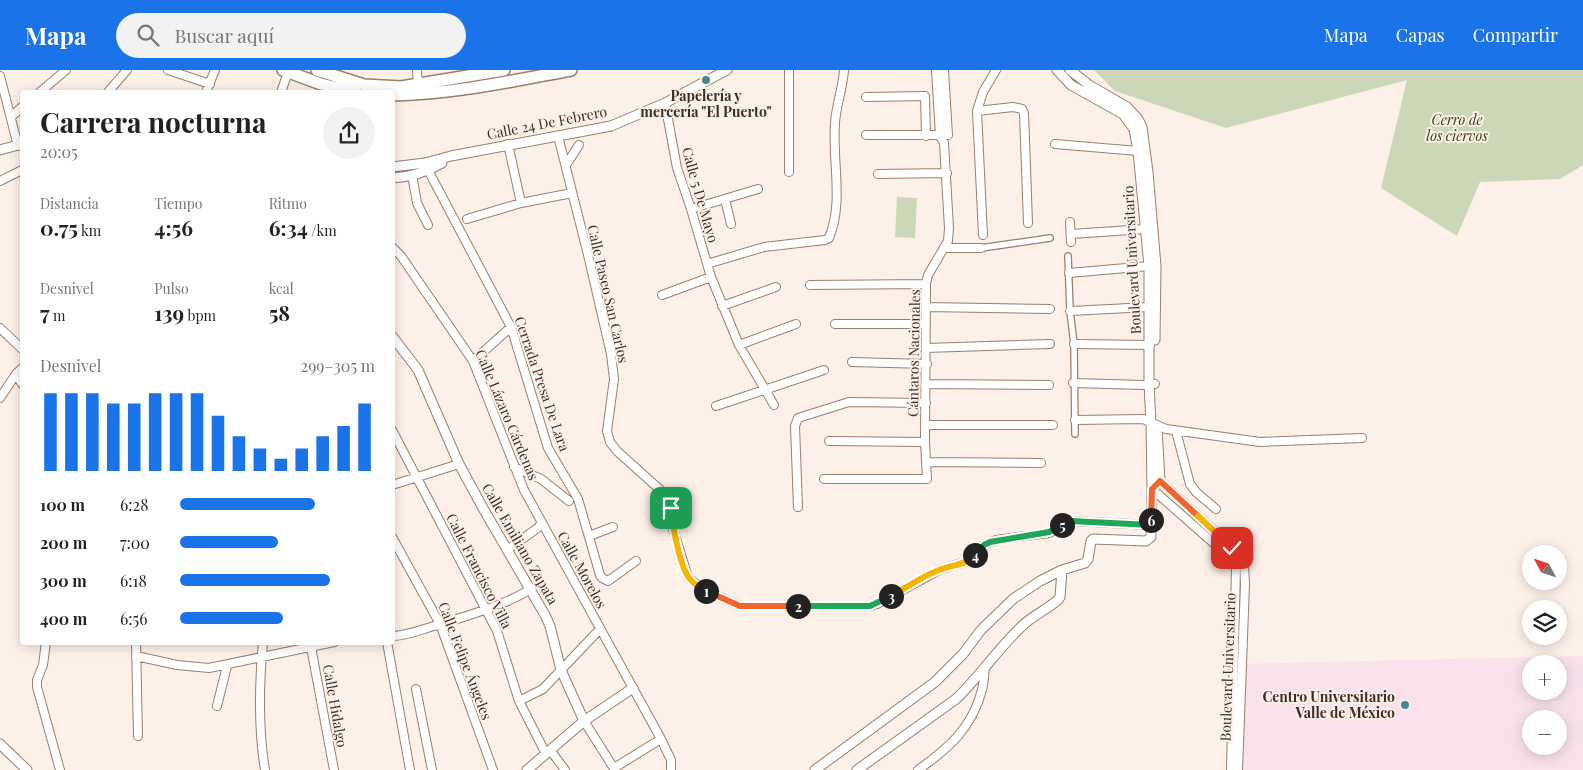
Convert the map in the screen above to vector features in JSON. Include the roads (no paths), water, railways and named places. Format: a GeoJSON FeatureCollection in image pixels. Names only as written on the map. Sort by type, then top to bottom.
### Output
{"type":"FeatureCollection","features":[{"type":"Feature","properties":{"kind":"main road"},"geometry":{"type":"LineString","coordinates":[[317,70],[349,75],[374,86],[401,87],[480,72],[503,70]]}},
{"type":"Feature","properties":{"kind":"main road"},"geometry":{"type":"LineString","coordinates":[[395,95],[488,86],[571,70]]}},
{"type":"Feature","properties":{"kind":"main road"},"geometry":{"type":"LineString","coordinates":[[285,74],[346,90]]}},
{"type":"Feature","properties":{"kind":"street"},"geometry":{"type":"LineString","coordinates":[[42,90],[66,70]]}},
{"type":"Feature","properties":{"kind":"street"},"geometry":{"type":"LineString","coordinates":[[110,90],[127,70]]}},
{"type":"Feature","properties":{"kind":"street"},"geometry":{"type":"LineString","coordinates":[[168,70],[210,84]]}},
{"type":"Feature","properties":{"kind":"street"},"geometry":{"type":"LineString","coordinates":[[207,90],[215,70]]}},
{"type":"Feature","properties":{"kind":"street"},"geometry":{"type":"LineString","coordinates":[[416,70],[418,85]]}},
{"type":"Feature","properties":{"kind":"street","name":"Calle 24 De Febrero"},"geometry":{"type":"LineString","coordinates":[[395,167],[425,163],[508,144],[611,126],[665,103],[727,70]]}},
{"type":"Feature","properties":{"kind":"street"},"geometry":{"type":"LineString","coordinates":[[789,70],[789,172]]}},
{"type":"Feature","properties":{"kind":"street"},"geometry":{"type":"LineString","coordinates":[[707,264],[764,247],[829,238],[834,222],[836,185],[834,123],[844,70]]}},
{"type":"Feature","properties":{"kind":"street"},"geometry":{"type":"LineString","coordinates":[[936,70],[944,138]]}},
{"type":"Feature","properties":{"kind":"street"},"geometry":{"type":"LineString","coordinates":[[944,70],[944,138]]}},
{"type":"Feature","properties":{"kind":"street"},"geometry":{"type":"LineString","coordinates":[[983,235],[977,111],[983,92],[996,70]]}},
{"type":"Feature","properties":{"kind":"street","name":"Boulevard Universitario"},"geometry":{"type":"LineString","coordinates":[[1056,71],[1071,85],[1123,114],[1134,129],[1138,151],[1149,266],[1154,424],[1160,481],[1232,548],[1244,564],[1245,584],[1232,770]]}},
{"type":"Feature","properties":{"kind":"street","name":"Boulevard Universitario"},"geometry":{"type":"LineString","coordinates":[[1071,71],[1089,85],[1127,107],[1138,119],[1142,127],[1156,266],[1152,384]]}},
{"type":"Feature","properties":{"kind":"street"},"geometry":{"type":"LineString","coordinates":[[281,90],[285,74]]}},
{"type":"Feature","properties":{"kind":"street"},"geometry":{"type":"LineString","coordinates":[[0,76],[20,145],[0,150]]}},
{"type":"Feature","properties":{"kind":"street"},"geometry":{"type":"LineString","coordinates":[[866,97],[925,96],[926,136]]}},
{"type":"Feature","properties":{"kind":"street","name":"Calle 5 De Mayo"},"geometry":{"type":"LineString","coordinates":[[665,103],[677,168],[711,277],[739,345],[774,404]]}},
{"type":"Feature","properties":{"kind":"street"},"geometry":{"type":"LineString","coordinates":[[977,111],[1013,107],[1022,109],[1024,113],[1028,223]]}},
{"type":"Feature","properties":{"kind":"street"},"geometry":{"type":"LineString","coordinates":[[11,117],[20,109]]}},
{"type":"Feature","properties":{"kind":"street"},"geometry":{"type":"LineString","coordinates":[[866,135],[944,138]]}},
{"type":"Feature","properties":{"kind":"street","name":"Calle Paseo San Carlos"},"geometry":{"type":"LineString","coordinates":[[558,136],[614,367],[608,438],[617,451],[668,496],[673,529],[686,574],[702,589],[740,606],[870,606],[939,570],[973,558],[984,545],[990,542],[1049,532],[1071,521],[1151,525]]}},
{"type":"Feature","properties":{"kind":"street","name":"Cántaros Nacionales"},"geometry":{"type":"LineString","coordinates":[[824,479],[927,479],[925,442],[927,364],[926,284],[928,275],[948,241],[947,173],[944,138]]}},
{"type":"Feature","properties":{"kind":"street"},"geometry":{"type":"LineString","coordinates":[[508,144],[521,203]]}},
{"type":"Feature","properties":{"kind":"street"},"geometry":{"type":"LineString","coordinates":[[1055,144],[1138,151]]}},
{"type":"Feature","properties":{"kind":"street"},"geometry":{"type":"LineString","coordinates":[[566,165],[579,145]]}},
{"type":"Feature","properties":{"kind":"street"},"geometry":{"type":"LineString","coordinates":[[395,178],[428,170],[451,156]]}},
{"type":"Feature","properties":{"kind":"street","name":"Cerrada Presa De Lara"},"geometry":{"type":"LineString","coordinates":[[428,170],[511,327],[548,448],[578,499],[600,575],[605,580],[611,579],[636,561]]}},
{"type":"Feature","properties":{"kind":"street"},"geometry":{"type":"LineString","coordinates":[[0,181],[20,171]]}},
{"type":"Feature","properties":{"kind":"street"},"geometry":{"type":"LineString","coordinates":[[878,174],[947,173]]}},
{"type":"Feature","properties":{"kind":"street"},"geometry":{"type":"LineString","coordinates":[[412,175],[417,203],[428,225]]}},
{"type":"Feature","properties":{"kind":"street"},"geometry":{"type":"LineString","coordinates":[[691,209],[758,190]]}},
{"type":"Feature","properties":{"kind":"street"},"geometry":{"type":"LineString","coordinates":[[467,219],[521,203],[572,193]]}},
{"type":"Feature","properties":{"kind":"street"},"geometry":{"type":"LineString","coordinates":[[725,199],[732,224]]}},
{"type":"Feature","properties":{"kind":"street"},"geometry":{"type":"LineString","coordinates":[[1070,222],[1071,238],[1146,229]]}},
{"type":"Feature","properties":{"kind":"street"},"geometry":{"type":"LineString","coordinates":[[945,248],[981,248],[1050,238]]}},
{"type":"Feature","properties":{"kind":"street","name":"Calle Lázaro Cárdenas"},"geometry":{"type":"LineString","coordinates":[[395,250],[473,361],[514,467],[524,490],[540,515],[541,522]]}},
{"type":"Feature","properties":{"kind":"street"},"geometry":{"type":"LineString","coordinates":[[1068,256],[1070,312],[1074,344],[1075,434]]}},
{"type":"Feature","properties":{"kind":"street"},"geometry":{"type":"LineString","coordinates":[[1069,273],[1149,266]]}},
{"type":"Feature","properties":{"kind":"street"},"geometry":{"type":"LineString","coordinates":[[662,295],[711,277]]}},
{"type":"Feature","properties":{"kind":"street"},"geometry":{"type":"LineString","coordinates":[[810,285],[926,284]]}},
{"type":"Feature","properties":{"kind":"street"},"geometry":{"type":"LineString","coordinates":[[722,306],[776,287]]}},
{"type":"Feature","properties":{"kind":"street"},"geometry":{"type":"LineString","coordinates":[[926,307],[1050,309]]}},
{"type":"Feature","properties":{"kind":"street"},"geometry":{"type":"LineString","coordinates":[[1070,312],[1149,307]]}},
{"type":"Feature","properties":{"kind":"street"},"geometry":{"type":"LineString","coordinates":[[739,345],[796,324]]}},
{"type":"Feature","properties":{"kind":"street"},"geometry":{"type":"LineString","coordinates":[[835,324],[926,324]]}},
{"type":"Feature","properties":{"kind":"street"},"geometry":{"type":"LineString","coordinates":[[473,361],[511,327]]}},
{"type":"Feature","properties":{"kind":"street"},"geometry":{"type":"LineString","coordinates":[[0,328],[20,347]]}},
{"type":"Feature","properties":{"kind":"street","name":"Calle Emiliano Zapata"},"geometry":{"type":"LineString","coordinates":[[395,340],[418,370],[460,464],[550,626],[561,670],[584,721],[615,769]]}},
{"type":"Feature","properties":{"kind":"street"},"geometry":{"type":"LineString","coordinates":[[926,348],[1050,344]]}},
{"type":"Feature","properties":{"kind":"street"},"geometry":{"type":"LineString","coordinates":[[1074,344],[1150,345]]}},
{"type":"Feature","properties":{"kind":"street"},"geometry":{"type":"LineString","coordinates":[[852,362],[927,364]]}},
{"type":"Feature","properties":{"kind":"street"},"geometry":{"type":"LineString","coordinates":[[716,406],[824,370]]}},
{"type":"Feature","properties":{"kind":"street"},"geometry":{"type":"LineString","coordinates":[[0,398],[19,371]]}},
{"type":"Feature","properties":{"kind":"street"},"geometry":{"type":"LineString","coordinates":[[1074,383],[1152,384]]}},
{"type":"Feature","properties":{"kind":"street"},"geometry":{"type":"LineString","coordinates":[[925,384],[1049,385]]}},
{"type":"Feature","properties":{"kind":"street"},"geometry":{"type":"LineString","coordinates":[[798,507],[795,426],[798,418],[849,402],[926,403]]}},
{"type":"Feature","properties":{"kind":"street"},"geometry":{"type":"LineString","coordinates":[[1075,420],[1143,419],[1176,431],[1260,442],[1362,438]]}},
{"type":"Feature","properties":{"kind":"street","name":"Boulevard Universitario"},"geometry":{"type":"LineString","coordinates":[[1154,424],[1152,489],[1226,554],[1234,562],[1237,573],[1238,770]]}},
{"type":"Feature","properties":{"kind":"street"},"geometry":{"type":"LineString","coordinates":[[925,425],[1053,425]]}},
{"type":"Feature","properties":{"kind":"street"},"geometry":{"type":"LineString","coordinates":[[1176,431],[1190,484],[1196,492],[1216,509]]}},
{"type":"Feature","properties":{"kind":"street","name":"Calle Francisco Villa"},"geometry":{"type":"LineString","coordinates":[[395,435],[486,609],[496,631],[520,701],[548,752],[564,770]]}},
{"type":"Feature","properties":{"kind":"street"},"geometry":{"type":"LineString","coordinates":[[829,441],[925,442]]}},
{"type":"Feature","properties":{"kind":"street"},"geometry":{"type":"LineString","coordinates":[[926,462],[1041,463]]}},
{"type":"Feature","properties":{"kind":"street"},"geometry":{"type":"LineString","coordinates":[[395,484],[460,464]]}},
{"type":"Feature","properties":{"kind":"street"},"geometry":{"type":"LineString","coordinates":[[514,467],[541,479],[569,502]]}},
{"type":"Feature","properties":{"kind":"street"},"geometry":{"type":"LineString","coordinates":[[815,770],[942,676],[963,654],[981,630],[1013,599],[1040,581],[1062,570],[1085,563],[1088,559],[1093,539],[1146,541],[1151,537],[1152,489],[1160,481]]}},
{"type":"Feature","properties":{"kind":"street"},"geometry":{"type":"LineString","coordinates":[[507,550],[539,526],[541,522]]}},
{"type":"Feature","properties":{"kind":"street","name":"Calle Morelos"},"geometry":{"type":"LineString","coordinates":[[541,522],[661,739],[671,760],[671,770]]}},
{"type":"Feature","properties":{"kind":"street"},"geometry":{"type":"LineString","coordinates":[[589,536],[613,527]]}},
{"type":"Feature","properties":{"kind":"street","name":"Calle Felipe Ángeles"},"geometry":{"type":"LineString","coordinates":[[395,542],[440,624],[493,770]]}},
{"type":"Feature","properties":{"kind":"street"},"geometry":{"type":"LineString","coordinates":[[857,770],[956,699],[1000,648],[1021,627],[1032,617],[1058,600],[1062,570]]}},
{"type":"Feature","properties":{"kind":"street"},"geometry":{"type":"LineString","coordinates":[[395,636],[408,634],[486,609],[517,598],[531,590]]}},
{"type":"Feature","properties":{"kind":"street"},"geometry":{"type":"LineString","coordinates":[[520,701],[543,689],[600,629]]}},
{"type":"Feature","properties":{"kind":"street"},"geometry":{"type":"LineString","coordinates":[[46,645],[37,687],[60,770]]}},
{"type":"Feature","properties":{"kind":"street"},"geometry":{"type":"LineString","coordinates":[[136,645],[138,736]]}},
{"type":"Feature","properties":{"kind":"street"},"geometry":{"type":"LineString","coordinates":[[263,645],[259,703],[265,770]]}},
{"type":"Feature","properties":{"kind":"street"},"geometry":{"type":"LineString","coordinates":[[136,656],[177,665],[209,668],[227,666],[320,645]]}},
{"type":"Feature","properties":{"kind":"street"},"geometry":{"type":"LineString","coordinates":[[388,645],[410,770]]}},
{"type":"Feature","properties":{"kind":"street","name":"Calle Hidalgo"},"geometry":{"type":"LineString","coordinates":[[311,647],[334,770]]}},
{"type":"Feature","properties":{"kind":"street"},"geometry":{"type":"LineString","coordinates":[[218,706],[227,666]]}},
{"type":"Feature","properties":{"kind":"street"},"geometry":{"type":"LineString","coordinates":[[918,770],[946,749],[962,732],[975,710],[980,696],[985,667]]}},
{"type":"Feature","properties":{"kind":"street"},"geometry":{"type":"LineString","coordinates":[[416,688],[432,770]]}},
{"type":"Feature","properties":{"kind":"street"},"geometry":{"type":"LineString","coordinates":[[527,770],[584,721],[633,688]]}},
{"type":"Feature","properties":{"kind":"street"},"geometry":{"type":"LineString","coordinates":[[615,769],[661,739]]}},
{"type":"Feature","properties":{"kind":"street"},"geometry":{"type":"LineString","coordinates":[[0,744],[27,770]]}},
{"type":"Feature","properties":{"kind":"place","name":"Papelería y mercería \"El Puerto\""},"geometry":{"type":"Point","coordinates":[706,80]}},
{"type":"Feature","properties":{"kind":"place","name":"Centro Universitario Valle de México"},"geometry":{"type":"Point","coordinates":[1405,705]}},
{"type":"Feature","properties":{"kind":"park label","name":"Cerro de los ciervos"},"geometry":{"type":"Point","coordinates":[1457,128]}}]}
